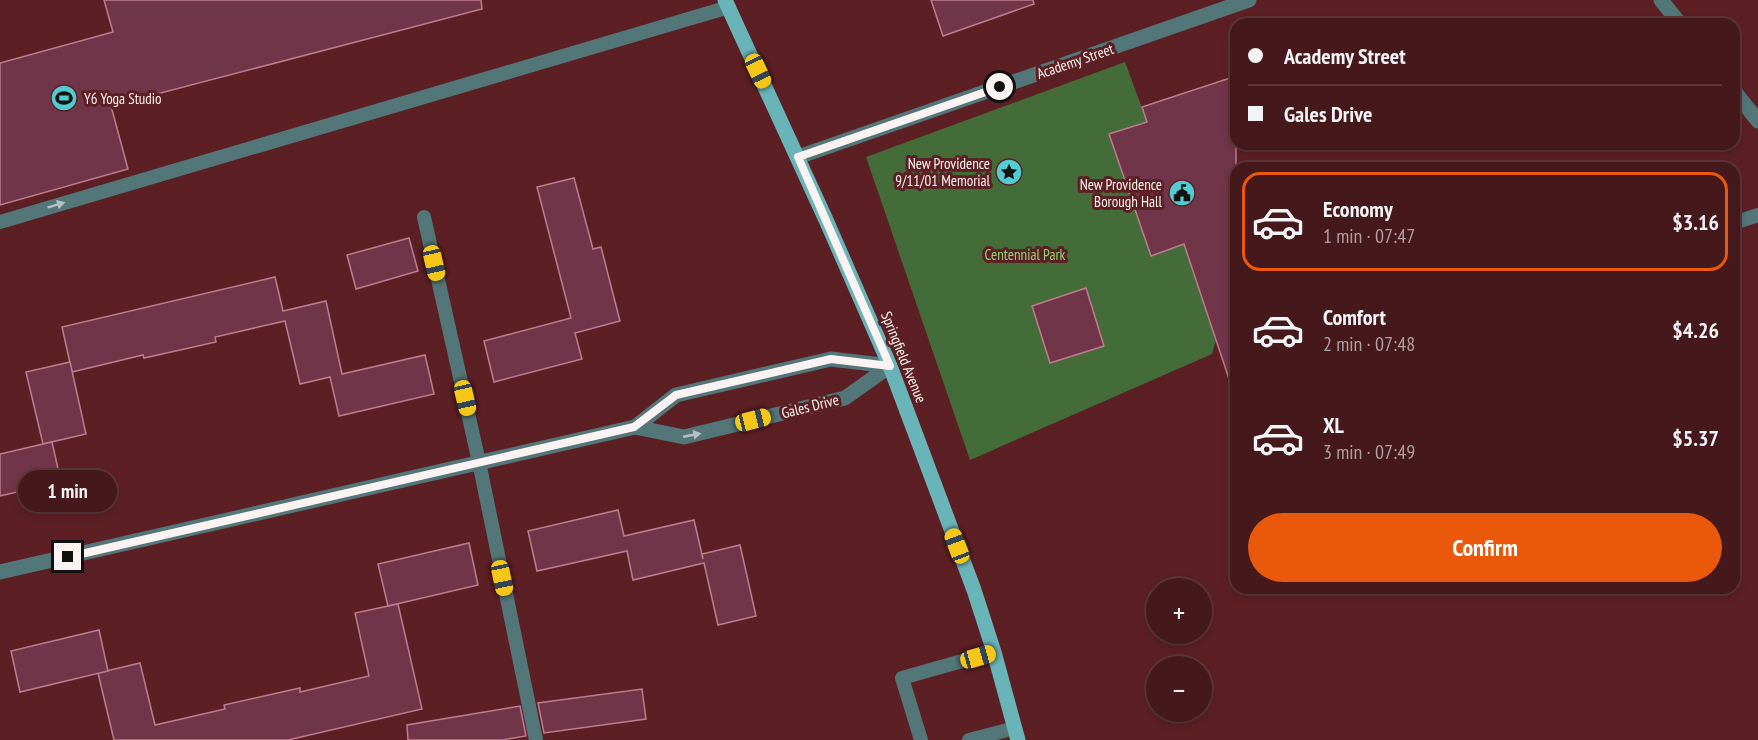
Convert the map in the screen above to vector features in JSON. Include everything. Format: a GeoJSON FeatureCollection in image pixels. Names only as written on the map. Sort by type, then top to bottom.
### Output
{"type":"FeatureCollection","features":[{"type":"Feature","properties":{"kind":"main road","name":"Springfield Avenue"},"geometry":{"type":"LineString","coordinates":[[727,4],[798,157],[890,366],[974,591],[1017,734]]}},
{"type":"Feature","properties":{"kind":"street","name":"Academy Street"},"geometry":{"type":"LineString","coordinates":[[798,157],[1249,0]]}},
{"type":"Feature","properties":{"kind":"street"},"geometry":{"type":"LineString","coordinates":[[1661,0],[1675,18]]}},
{"type":"Feature","properties":{"kind":"street"},"geometry":{"type":"LineString","coordinates":[[1740,98],[1758,121]]}},
{"type":"Feature","properties":{"kind":"street","name":"Gales Drive"},"geometry":{"type":"LineString","coordinates":[[634,427],[676,395],[831,359],[890,366]]}},
{"type":"Feature","properties":{"kind":"street","name":"Gales Drive"},"geometry":{"type":"LineString","coordinates":[[0,572],[634,427],[684,437],[845,398],[890,366]]}},
{"type":"Feature","properties":{"kind":"lane"},"geometry":{"type":"LineString","coordinates":[[0,222],[727,4]]}},
{"type":"Feature","properties":{"kind":"lane"},"geometry":{"type":"LineString","coordinates":[[1740,221],[1758,215]]}},
{"type":"Feature","properties":{"kind":"lane"},"geometry":{"type":"LineString","coordinates":[[423,218],[479,462],[536,740]]}},
{"type":"Feature","properties":{"kind":"lane"},"geometry":{"type":"LineString","coordinates":[[921,740],[902,678],[994,652]]}},
{"type":"Feature","properties":{"kind":"lane"},"geometry":{"type":"LineString","coordinates":[[969,740],[1017,734]]}},
{"type":"Feature","properties":{"kind":"green space","name":"Centennial Park"},"geometry":{"type":"Polygon","coordinates":[[[1125,62],[1147,122],[1109,135],[1151,256],[1184,244],[1216,340],[1212,354],[970,460],[866,157],[1125,62]]]}},
{"type":"Feature","properties":{"kind":"building"},"geometry":{"type":"Polygon","coordinates":[[[104,0],[481,0],[482,9],[111,106],[128,169],[0,205],[0,63],[113,32],[104,0]]]}},
{"type":"Feature","properties":{"kind":"building"},"geometry":{"type":"Polygon","coordinates":[[[931,0],[1033,0],[1034,4],[943,36],[931,0]]]}},
{"type":"Feature","properties":{"kind":"building","name":"New Providence Borough Hall"},"geometry":{"type":"Polygon","coordinates":[[[1230,78],[1230,150],[1236,150],[1236,162],[1230,162],[1230,382],[1184,244],[1151,256],[1109,134],[1147,122],[1142,107],[1230,78]]]}},
{"type":"Feature","properties":{"kind":"building"},"geometry":{"type":"Polygon","coordinates":[[[574,178],[593,249],[601,247],[620,321],[575,333],[582,359],[494,382],[484,341],[571,318],[537,187],[574,178]]]}},
{"type":"Feature","properties":{"kind":"building"},"geometry":{"type":"Polygon","coordinates":[[[409,238],[418,271],[356,289],[347,255],[409,238]]]}},
{"type":"Feature","properties":{"kind":"building"},"geometry":{"type":"Polygon","coordinates":[[[275,277],[283,311],[326,301],[342,374],[425,355],[434,394],[339,416],[330,377],[300,384],[285,321],[215,337],[216,342],[144,358],[143,355],[72,372],[62,327],[275,277]]]}},
{"type":"Feature","properties":{"kind":"building"},"geometry":{"type":"Polygon","coordinates":[[[1086,288],[1104,346],[1050,363],[1032,306],[1086,288]]]}},
{"type":"Feature","properties":{"kind":"building"},"geometry":{"type":"Polygon","coordinates":[[[70,362],[86,434],[43,444],[26,372],[70,362]]]}},
{"type":"Feature","properties":{"kind":"building"},"geometry":{"type":"Polygon","coordinates":[[[52,442],[61,482],[0,496],[0,454],[52,442]]]}},
{"type":"Feature","properties":{"kind":"building"},"geometry":{"type":"Polygon","coordinates":[[[618,510],[624,536],[694,520],[703,559],[702,554],[740,545],[756,616],[718,625],[704,563],[633,580],[627,551],[537,571],[528,531],[618,510]]]}},
{"type":"Feature","properties":{"kind":"building"},"geometry":{"type":"Polygon","coordinates":[[[469,543],[478,585],[388,606],[378,564],[469,543]]]}},
{"type":"Feature","properties":{"kind":"building"},"geometry":{"type":"Polygon","coordinates":[[[398,604],[422,709],[288,740],[114,740],[98,673],[140,663],[155,725],[225,709],[224,705],[300,688],[300,692],[369,676],[355,613],[398,604]]]}},
{"type":"Feature","properties":{"kind":"building"},"geometry":{"type":"Polygon","coordinates":[[[99,630],[108,671],[20,692],[11,651],[99,630]]]}},
{"type":"Feature","properties":{"kind":"building"},"geometry":{"type":"Polygon","coordinates":[[[642,689],[646,719],[544,733],[538,703],[642,689]]]}},
{"type":"Feature","properties":{"kind":"building"},"geometry":{"type":"Polygon","coordinates":[[[520,706],[526,736],[502,740],[408,740],[407,725],[520,706]]]}},
{"type":"Feature","properties":{"kind":"place","name":"Y6 Yoga Studio"},"geometry":{"type":"Point","coordinates":[64,98]}},
{"type":"Feature","properties":{"kind":"place","name":"New Providence 9/11/01 Memorial"},"geometry":{"type":"Point","coordinates":[1009,172]}},
{"type":"Feature","properties":{"kind":"place","name":"New Providence Borough Hall"},"geometry":{"type":"Point","coordinates":[1182,193]}},
{"type":"Feature","properties":{"kind":"route"},"geometry":{"type":"LineString","coordinates":[[68,557],[634,427],[676,395],[831,359],[890,366],[798,157],[1000,87]]}}]}
